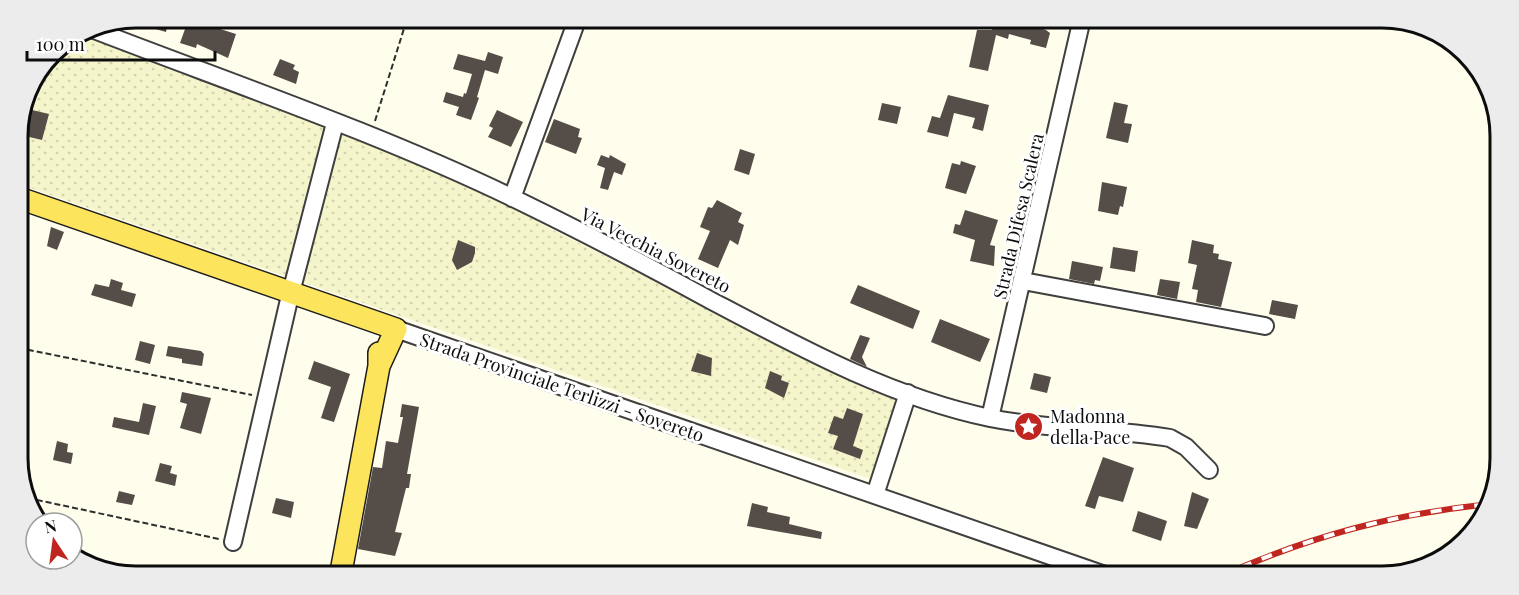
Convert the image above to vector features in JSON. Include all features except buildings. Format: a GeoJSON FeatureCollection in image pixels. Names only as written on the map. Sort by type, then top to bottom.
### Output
{"type":"FeatureCollection","features":[{"type":"Feature","properties":{"kind":"main road","name":"Strada Provinciale Terlizzi - Sovereto"},"geometry":{"type":"LineString","coordinates":[[29,201],[387,326]]}},
{"type":"Feature","properties":{"kind":"main road"},"geometry":{"type":"LineString","coordinates":[[342,566],[387,326]]}},
{"type":"Feature","properties":{"kind":"street","name":"Strada Difesa Scalera"},"geometry":{"type":"LineString","coordinates":[[990,418],[1080,28]]}},
{"type":"Feature","properties":{"kind":"street"},"geometry":{"type":"LineString","coordinates":[[512,198],[574,29]]}},
{"type":"Feature","properties":{"kind":"street","name":"Via Vecchia Sovereto"},"geometry":{"type":"LineString","coordinates":[[104,34],[371,136],[512,198],[710,300],[767,332],[838,366],[908,393],[990,418],[1170,438],[1186,447],[1209,470]]}},
{"type":"Feature","properties":{"kind":"street"},"geometry":{"type":"LineString","coordinates":[[233,542],[335,123]]}},
{"type":"Feature","properties":{"kind":"street"},"geometry":{"type":"LineString","coordinates":[[1023,281],[1265,326]]}},
{"type":"Feature","properties":{"kind":"street","name":"Strada Provinciale Terlizzi - Sovereto"},"geometry":{"type":"LineString","coordinates":[[387,326],[1079,566]]}},
{"type":"Feature","properties":{"kind":"street"},"geometry":{"type":"LineString","coordinates":[[875,495],[908,393]]}},
{"type":"Feature","properties":{"kind":"path"},"geometry":{"type":"LineString","coordinates":[[371,136],[404,29]]}},
{"type":"Feature","properties":{"kind":"path"},"geometry":{"type":"LineString","coordinates":[[28,350],[267,398]]}},
{"type":"Feature","properties":{"kind":"path"},"geometry":{"type":"LineString","coordinates":[[37,500],[233,542]]}},
{"type":"Feature","properties":{"kind":"green space"},"geometry":{"type":"Polygon","coordinates":[[[97,36],[470,182],[549,228],[740,324],[899,399],[871,479],[29,187],[29,122],[37,95],[47,76],[65,55],[97,36]]]}},
{"type":"Feature","properties":{"kind":"railway"},"geometry":{"type":"LineString","coordinates":[[1245,566],[1287,549],[1352,529],[1419,514],[1479,505]]}},
{"type":"Feature","properties":{"kind":"place","name":"Madonna della Pace"},"geometry":{"type":"Point","coordinates":[1029,426]}}]}
